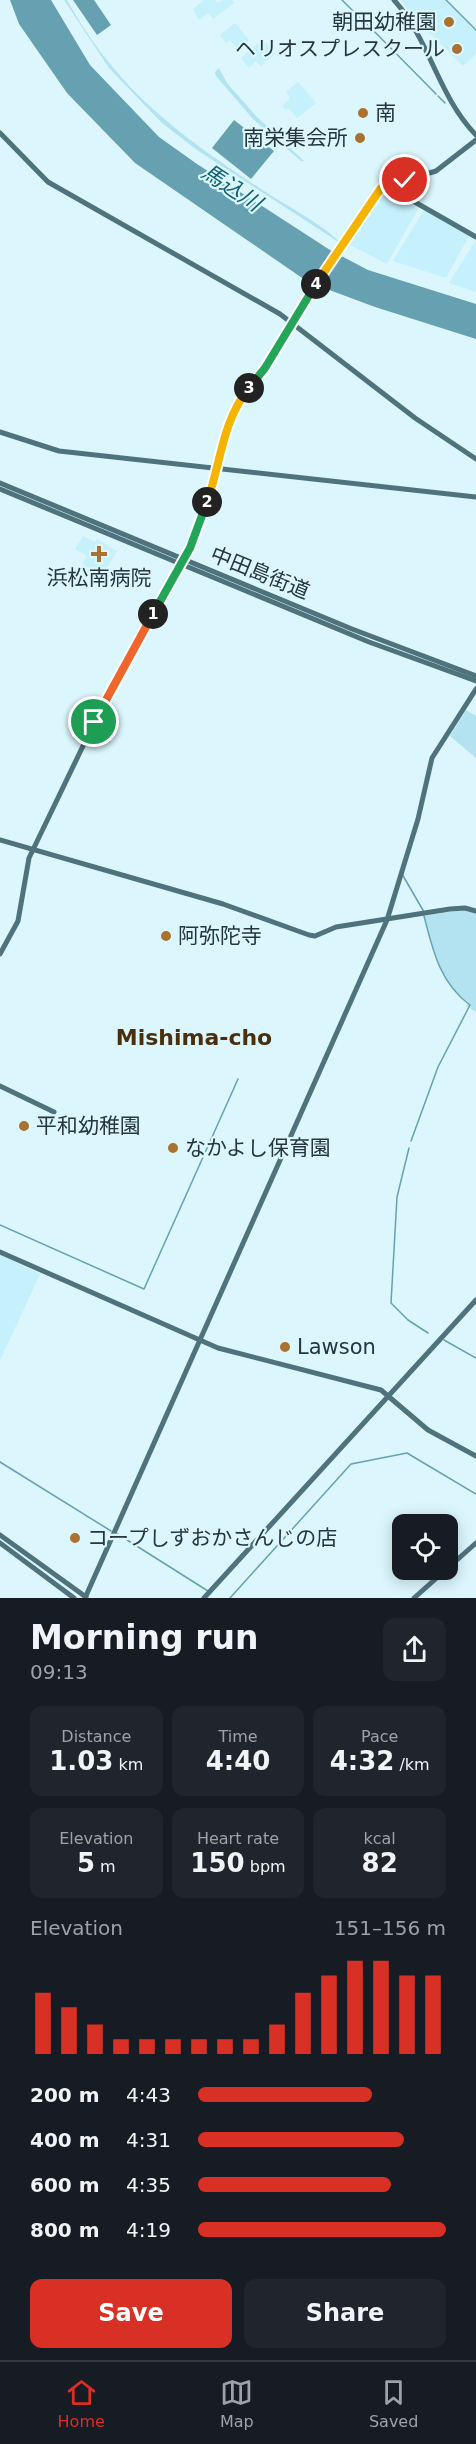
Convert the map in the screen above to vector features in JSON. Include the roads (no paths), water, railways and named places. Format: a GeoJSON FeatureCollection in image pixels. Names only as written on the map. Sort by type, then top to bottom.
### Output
{"type":"FeatureCollection","features":[{"type":"Feature","properties":{"kind":"street"},"geometry":{"type":"LineString","coordinates":[[394,0],[418,32],[450,100],[476,135]]}},
{"type":"Feature","properties":{"kind":"street"},"geometry":{"type":"LineString","coordinates":[[0,134],[48,182],[291,322],[415,418],[476,459]]}},
{"type":"Feature","properties":{"kind":"street"},"geometry":{"type":"LineString","coordinates":[[0,954],[18,921],[33,849],[110,690],[183,562],[218,468],[234,407],[265,368],[291,322],[385,185],[436,171],[476,140]]}},
{"type":"Feature","properties":{"kind":"street"},"geometry":{"type":"LineString","coordinates":[[385,185],[476,237]]}},
{"type":"Feature","properties":{"kind":"street"},"geometry":{"type":"LineString","coordinates":[[0,432],[59,451],[476,497]]}},
{"type":"Feature","properties":{"kind":"street","name":"中田島街道"},"geometry":{"type":"LineString","coordinates":[[0,483],[183,562],[476,676]]}},
{"type":"Feature","properties":{"kind":"street"},"geometry":{"type":"LineString","coordinates":[[0,489],[183,562],[369,642],[476,681]]}},
{"type":"Feature","properties":{"kind":"street"},"geometry":{"type":"LineString","coordinates":[[0,1535],[86,1598],[387,920],[418,819],[432,758],[476,689]]}},
{"type":"Feature","properties":{"kind":"street"},"geometry":{"type":"LineString","coordinates":[[0,840],[223,904],[315,936],[336,927],[456,908],[476,911]]}},
{"type":"Feature","properties":{"kind":"street"},"geometry":{"type":"LineString","coordinates":[[0,1086],[54,1112]]}},
{"type":"Feature","properties":{"kind":"street"},"geometry":{"type":"LineString","coordinates":[[0,1252],[229,1351],[381,1390],[428,1430],[476,1455]]}},
{"type":"Feature","properties":{"kind":"street"},"geometry":{"type":"LineString","coordinates":[[204,1598],[476,1300]]}},
{"type":"Feature","properties":{"kind":"street"},"geometry":{"type":"LineString","coordinates":[[0,1543],[74,1598]]}},
{"type":"Feature","properties":{"kind":"street"},"geometry":{"type":"LineString","coordinates":[[414,1598],[476,1544]]}},
{"type":"Feature","properties":{"kind":"water","name":"馬込川"},"geometry":{"type":"Polygon","coordinates":[[[10,0],[51,0],[90,65],[159,137],[197,164],[330,250],[368,270],[476,304],[476,339],[375,307],[308,282],[135,163],[67,93],[19,24],[10,0]]]}},
{"type":"Feature","properties":{"kind":"water"},"geometry":{"type":"Polygon","coordinates":[[[73,0],[94,0],[111,25],[97,35],[73,0]]]}},
{"type":"Feature","properties":{"kind":"water"},"geometry":{"type":"Polygon","coordinates":[[[234,120],[274,151],[251,179],[212,148],[234,120]]]}},
{"type":"Feature","properties":{"kind":"waterway"},"geometry":{"type":"LineString","coordinates":[[342,0],[365,23]]}},
{"type":"Feature","properties":{"kind":"waterway"},"geometry":{"type":"LineString","coordinates":[[446,0],[476,30]]}},
{"type":"Feature","properties":{"kind":"waterway"},"geometry":{"type":"LineString","coordinates":[[367,24],[436,94]]}},
{"type":"Feature","properties":{"kind":"waterway"},"geometry":{"type":"LineString","coordinates":[[438,96],[445,103]]}},
{"type":"Feature","properties":{"kind":"waterway"},"geometry":{"type":"LineString","coordinates":[[402,874],[424,912]]}},
{"type":"Feature","properties":{"kind":"waterway"},"geometry":{"type":"LineString","coordinates":[[411,1141],[438,1067],[470,1005],[451,987],[439,965],[424,916]]}},
{"type":"Feature","properties":{"kind":"waterway"},"geometry":{"type":"LineString","coordinates":[[0,1225],[144,1289],[238,1079]]}},
{"type":"Feature","properties":{"kind":"waterway"},"geometry":{"type":"LineString","coordinates":[[409,1148],[397,1197],[391,1303],[408,1320],[428,1333]]}},
{"type":"Feature","properties":{"kind":"waterway"},"geometry":{"type":"LineString","coordinates":[[444,1340],[476,1358]]}},
{"type":"Feature","properties":{"kind":"waterway"},"geometry":{"type":"LineString","coordinates":[[230,1598],[351,1464],[407,1453],[476,1494]]}},
{"type":"Feature","properties":{"kind":"waterway"},"geometry":{"type":"LineString","coordinates":[[0,1462],[111,1531]]}},
{"type":"Feature","properties":{"kind":"waterway"},"geometry":{"type":"LineString","coordinates":[[116,1533],[208,1591]]}},
{"type":"Feature","properties":{"kind":"place","name":"朝田幼稚園"},"geometry":{"type":"Point","coordinates":[449,22]}},
{"type":"Feature","properties":{"kind":"place","name":"ヘリオスプレスクール"},"geometry":{"type":"Point","coordinates":[457,49]}},
{"type":"Feature","properties":{"kind":"place","name":"南"},"geometry":{"type":"Point","coordinates":[363,113]}},
{"type":"Feature","properties":{"kind":"place","name":"南栄集会所"},"geometry":{"type":"Point","coordinates":[360,138]}},
{"type":"Feature","properties":{"kind":"place","name":"浜松南病院"},"geometry":{"type":"Point","coordinates":[99,554]}},
{"type":"Feature","properties":{"kind":"place","name":"阿弥陀寺"},"geometry":{"type":"Point","coordinates":[166,936]}},
{"type":"Feature","properties":{"kind":"place","name":"平和幼稚園"},"geometry":{"type":"Point","coordinates":[24,1126]}},
{"type":"Feature","properties":{"kind":"place","name":"なかよし保育園"},"geometry":{"type":"Point","coordinates":[173,1148]}},
{"type":"Feature","properties":{"kind":"place","name":"Lawson"},"geometry":{"type":"Point","coordinates":[285,1347]}},
{"type":"Feature","properties":{"kind":"place","name":"コープしずおかさんじの店"},"geometry":{"type":"Point","coordinates":[75,1538]}},
{"type":"Feature","properties":{"kind":"district","name":"Mishima-cho"},"geometry":{"type":"Point","coordinates":[194,1037]}}]}
